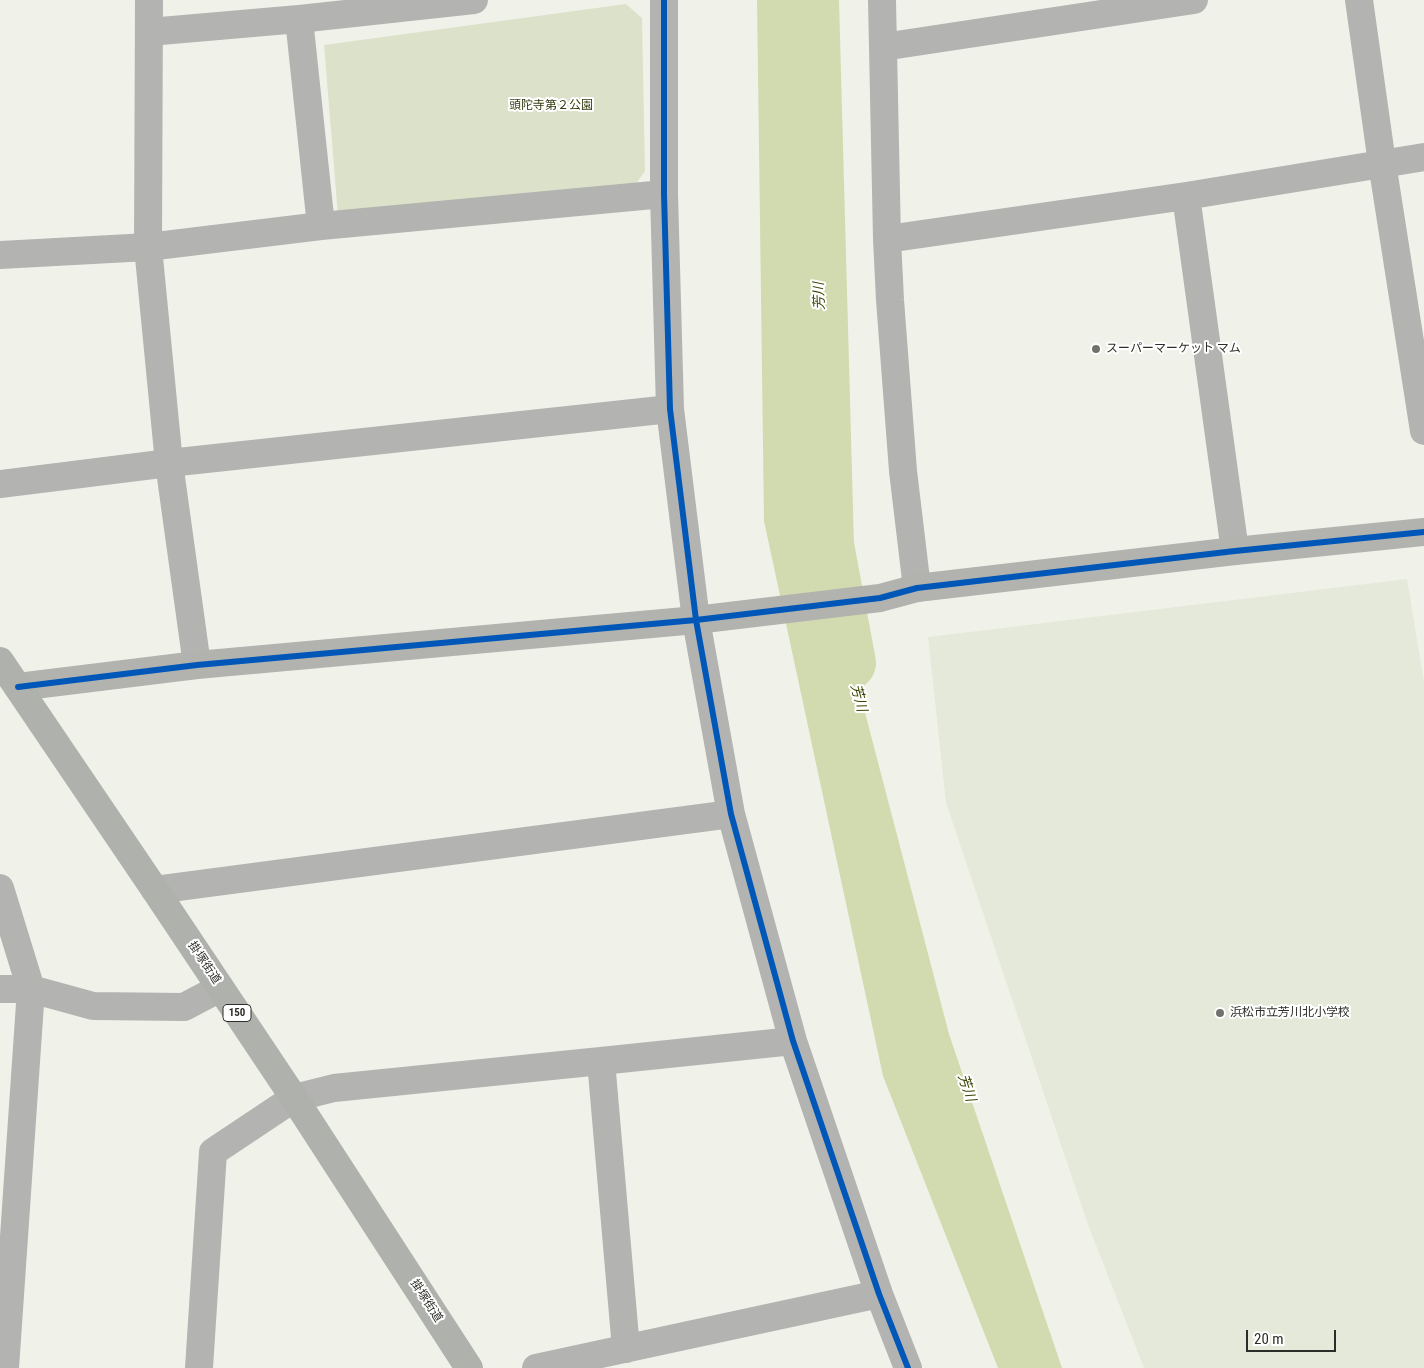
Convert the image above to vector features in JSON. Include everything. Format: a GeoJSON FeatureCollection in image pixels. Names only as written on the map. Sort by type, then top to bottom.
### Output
{"type":"FeatureCollection","features":[{"type":"Feature","properties":{"kind":"highway","name":"掛塚街道"},"geometry":{"type":"LineString","coordinates":[[7,674],[156,890],[294,1098],[469,1368]]}},
{"type":"Feature","properties":{"kind":"street"},"geometry":{"type":"LineString","coordinates":[[148,0],[148,247],[169,463],[197,665]]}},
{"type":"Feature","properties":{"kind":"street"},"geometry":{"type":"LineString","coordinates":[[664,0],[664,194],[670,409],[696,620],[731,814],[793,1041],[878,1294],[908,1368]]}},
{"type":"Feature","properties":{"kind":"street"},"geometry":{"type":"LineString","coordinates":[[882,0],[890,300],[903,471],[917,588]]}},
{"type":"Feature","properties":{"kind":"street"},"geometry":{"type":"LineString","coordinates":[[883,48],[1194,0]]}},
{"type":"Feature","properties":{"kind":"street"},"geometry":{"type":"LineString","coordinates":[[1359,0],[1382,164],[1418,352],[1424,431]]}},
{"type":"Feature","properties":{"kind":"street"},"geometry":{"type":"LineString","coordinates":[[149,32],[299,19],[464,1]]}},
{"type":"Feature","properties":{"kind":"street"},"geometry":{"type":"LineString","coordinates":[[299,19],[321,226]]}},
{"type":"Feature","properties":{"kind":"street"},"geometry":{"type":"LineString","coordinates":[[887,239],[1186,196],[1424,157]]}},
{"type":"Feature","properties":{"kind":"street"},"geometry":{"type":"LineString","coordinates":[[0,255],[148,247],[321,226],[664,194]]}},
{"type":"Feature","properties":{"kind":"street"},"geometry":{"type":"LineString","coordinates":[[1186,196],[1234,551]]}},
{"type":"Feature","properties":{"kind":"street"},"geometry":{"type":"LineString","coordinates":[[0,484],[169,463],[670,409]]}},
{"type":"Feature","properties":{"kind":"street"},"geometry":{"type":"LineString","coordinates":[[7,674],[197,665],[696,620],[880,598],[917,588],[1234,551],[1424,532]]}},
{"type":"Feature","properties":{"kind":"street"},"geometry":{"type":"LineString","coordinates":[[156,890],[731,814]]}},
{"type":"Feature","properties":{"kind":"street"},"geometry":{"type":"LineString","coordinates":[[0,888],[31,989],[5,1368]]}},
{"type":"Feature","properties":{"kind":"street"},"geometry":{"type":"LineString","coordinates":[[0,989],[31,989],[93,1006],[184,1007],[220,988]]}},
{"type":"Feature","properties":{"kind":"street"},"geometry":{"type":"LineString","coordinates":[[199,1368],[213,1152],[294,1098],[334,1088],[793,1041]]}},
{"type":"Feature","properties":{"kind":"street"},"geometry":{"type":"LineString","coordinates":[[602,1061],[626,1349]]}},
{"type":"Feature","properties":{"kind":"street"},"geometry":{"type":"LineString","coordinates":[[536,1368],[878,1294]]}},
{"type":"Feature","properties":{"kind":"shaded area","name":"浜松市立芳川北小学校"},"geometry":{"type":"Polygon","coordinates":[[[1407,579],[1424,682],[1424,1368],[1144,1368],[1087,1222],[946,803],[928,637],[1407,579]]]}},
{"type":"Feature","properties":{"kind":"green space","name":"頭陀寺第２公園"},"geometry":{"type":"Polygon","coordinates":[[[626,4],[642,18],[645,171],[631,191],[338,216],[324,45],[626,4]]]}},
{"type":"Feature","properties":{"kind":"water"},"geometry":{"type":"Polygon","coordinates":[[[757,0],[811,0],[816,525],[949,1034],[1062,1368],[998,1368],[883,1076],[764,521],[757,0]]]}},
{"type":"Feature","properties":{"kind":"waterway","name":"芳川"},"geometry":{"type":"LineString","coordinates":[[812,0],[827,545],[849,663]]}},
{"type":"Feature","properties":{"kind":"cycle path"},"geometry":{"type":"LineString","coordinates":[[664,0],[664,194],[670,409],[696,620],[731,814],[793,1041],[879,1294],[908,1368]]}},
{"type":"Feature","properties":{"kind":"cycle path"},"geometry":{"type":"LineString","coordinates":[[18,687],[197,665],[696,620],[880,598],[917,588],[1235,551],[1424,532]]}},
{"type":"Feature","properties":{"kind":"place","name":"スーパーマーケット マム"},"geometry":{"type":"Point","coordinates":[1096,349]}},
{"type":"Feature","properties":{"kind":"place","name":"浜松市立芳川北小学校"},"geometry":{"type":"Point","coordinates":[1220,1013]}}]}
